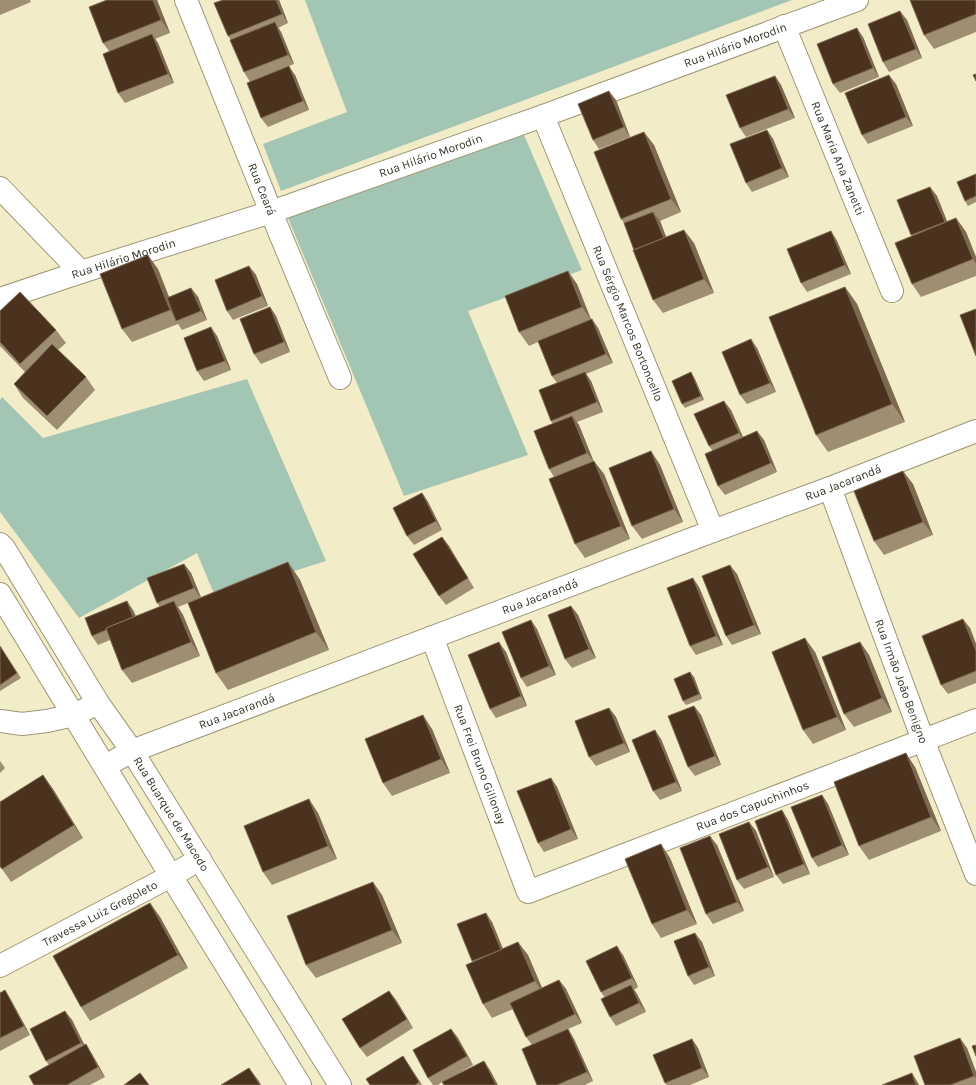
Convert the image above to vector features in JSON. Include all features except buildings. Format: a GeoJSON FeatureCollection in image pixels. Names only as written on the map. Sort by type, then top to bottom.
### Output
{"type":"FeatureCollection","features":[{"type":"Feature","properties":{"kind":"street","name":"Rua Ceará"},"geometry":{"type":"LineString","coordinates":[[186,0],[271,212],[340,378]]}},
{"type":"Feature","properties":{"kind":"street","name":"Rua Hilário Morodin"},"geometry":{"type":"LineString","coordinates":[[0,298],[271,212],[543,116],[857,0]]}},
{"type":"Feature","properties":{"kind":"street","name":"Rua Maria Ana Zanetti"},"geometry":{"type":"LineString","coordinates":[[784,26],[892,291]]}},
{"type":"Feature","properties":{"kind":"street","name":"Rua Sérgio Marcos Bortoncello"},"geometry":{"type":"LineString","coordinates":[[543,116],[714,531]]}},
{"type":"Feature","properties":{"kind":"street"},"geometry":{"type":"LineString","coordinates":[[0,188],[81,272]]}},
{"type":"Feature","properties":{"kind":"street","name":"Rua Jacarandá"},"geometry":{"type":"LineString","coordinates":[[105,766],[132,751],[830,488],[976,431]]}},
{"type":"Feature","properties":{"kind":"street","name":"Rua Irmão João Benigno"},"geometry":{"type":"LineString","coordinates":[[830,488],[923,740],[976,874]]}},
{"type":"Feature","properties":{"kind":"street","name":"Rua Buarque de Macedo"},"geometry":{"type":"LineString","coordinates":[[0,544],[4,548],[98,702],[132,751],[200,859],[340,1085]]}},
{"type":"Feature","properties":{"kind":"street"},"geometry":{"type":"LineString","coordinates":[[0,584],[17,571]]}},
{"type":"Feature","properties":{"kind":"street"},"geometry":{"type":"LineString","coordinates":[[0,594],[300,1085]]}},
{"type":"Feature","properties":{"kind":"street","name":"Rua Frei Bruno Gillonay"},"geometry":{"type":"LineString","coordinates":[[432,637],[528,892]]}},
{"type":"Feature","properties":{"kind":"street"},"geometry":{"type":"LineString","coordinates":[[0,721],[22,724],[47,721],[74,715],[98,702]]}},
{"type":"Feature","properties":{"kind":"street","name":"Rua dos Capuchinhos"},"geometry":{"type":"LineString","coordinates":[[528,892],[976,720]]}},
{"type":"Feature","properties":{"kind":"street","name":"Travessa Luiz Gregoleto"},"geometry":{"type":"LineString","coordinates":[[0,966],[171,876],[200,859]]}},
{"type":"Feature","properties":{"kind":"green space"},"geometry":{"type":"Polygon","coordinates":[[[305,0],[792,0],[281,191],[263,144],[347,112],[305,0]]]}},
{"type":"Feature","properties":{"kind":"green space"},"geometry":{"type":"Polygon","coordinates":[[[524,135],[582,270],[468,311],[528,455],[404,496],[288,218],[524,135]]]}},
{"type":"Feature","properties":{"kind":"green space"},"geometry":{"type":"Polygon","coordinates":[[[247,379],[326,561],[215,596],[197,553],[79,618],[0,512],[0,400],[2,397],[43,438],[247,379]]]}}]}
